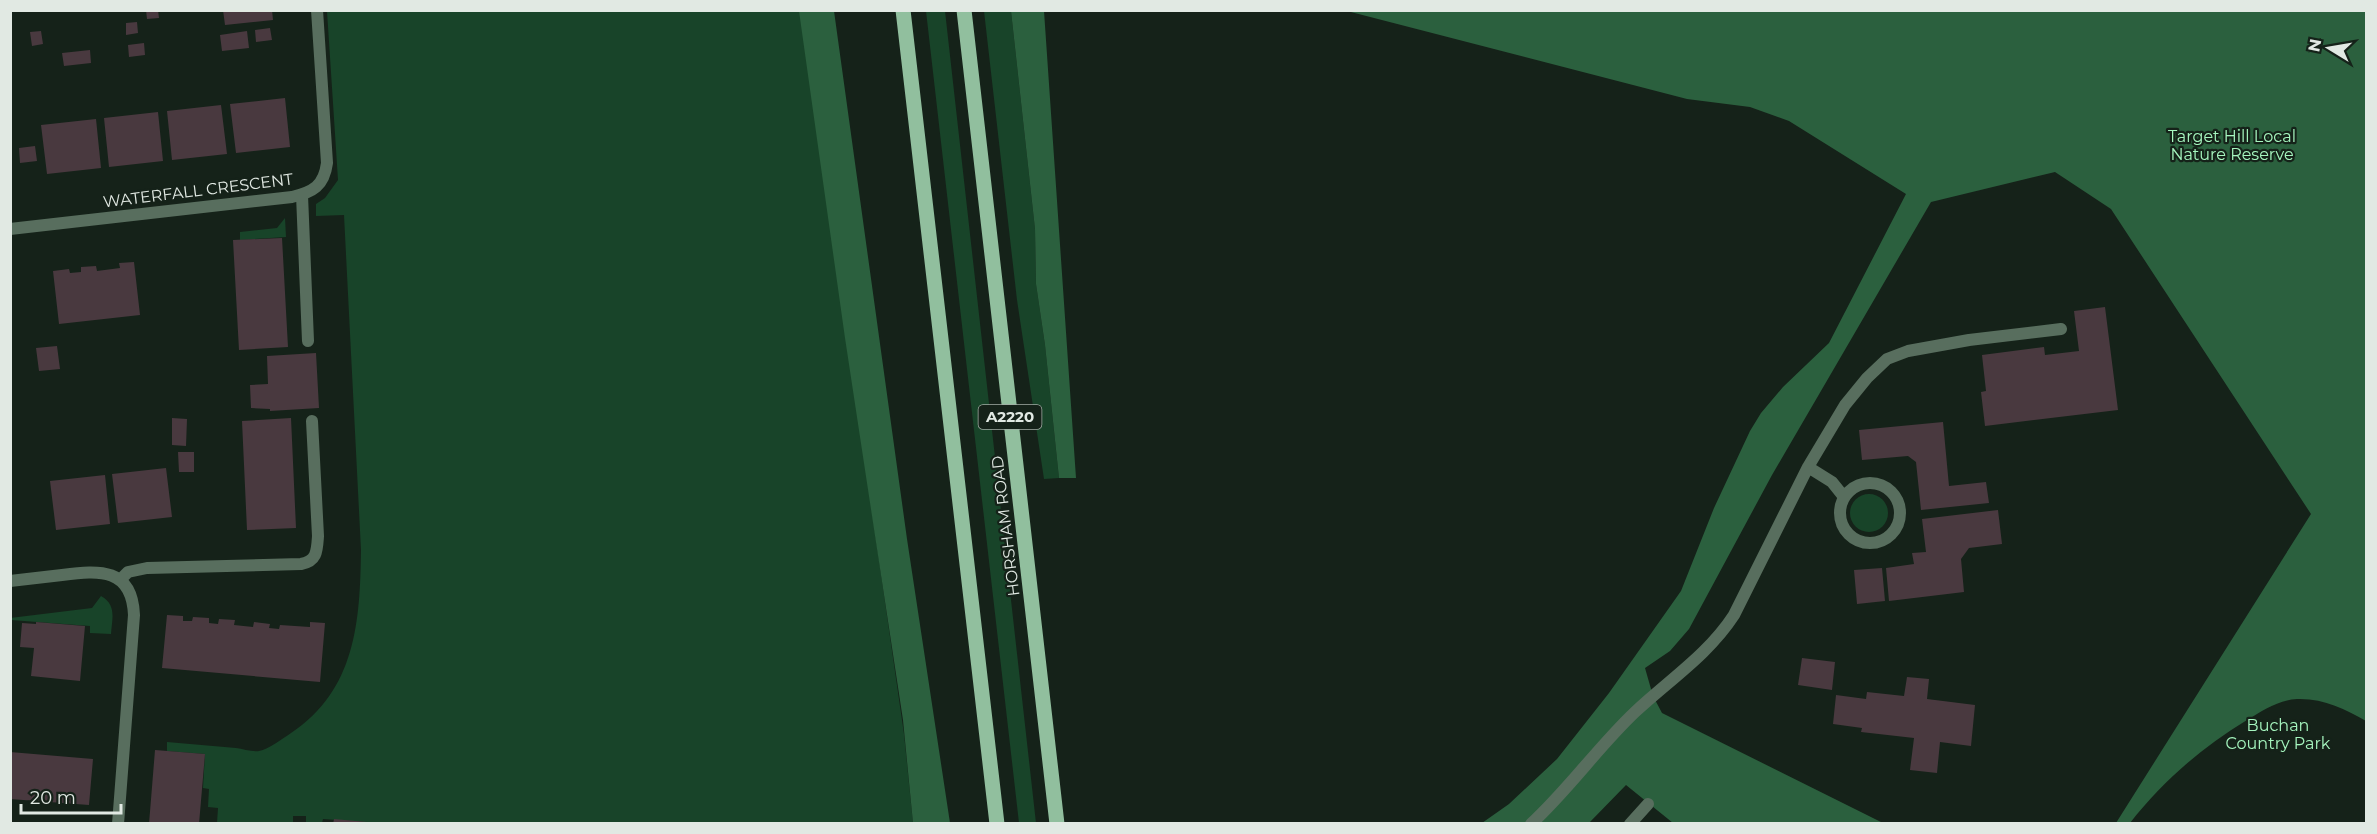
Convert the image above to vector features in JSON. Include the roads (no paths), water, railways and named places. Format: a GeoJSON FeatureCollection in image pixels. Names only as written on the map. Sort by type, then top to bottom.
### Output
{"type":"FeatureCollection","features":[{"type":"Feature","properties":{"kind":"main road"},"geometry":{"type":"LineString","coordinates":[[903,10],[997,824]]}},
{"type":"Feature","properties":{"kind":"main road","name":"HORSHAM ROAD"},"geometry":{"type":"LineString","coordinates":[[963,10],[1057,824]]}},
{"type":"Feature","properties":{"kind":"street","name":"WATERFALL CRESCENT"},"geometry":{"type":"LineString","coordinates":[[10,229],[302,195],[313,191],[326,174],[327,163],[317,10]]}},
{"type":"Feature","properties":{"kind":"street"},"geometry":{"type":"LineString","coordinates":[[302,195],[308,341]]}},
{"type":"Feature","properties":{"kind":"street"},"geometry":{"type":"LineString","coordinates":[[1531,824],[1635,713],[1701,656],[1720,636],[1734,615],[1808,467],[1845,405],[1867,378],[1887,359],[1908,351],[1969,340],[2061,329]]}},
{"type":"Feature","properties":{"kind":"street"},"geometry":{"type":"LineString","coordinates":[[120,580],[128,573],[147,568],[301,564],[314,559],[317,553],[318,536],[312,421]]}},
{"type":"Feature","properties":{"kind":"street"},"geometry":{"type":"LineString","coordinates":[[1808,467],[1832,482],[1844,497]]}},
{"type":"Feature","properties":{"kind":"street"},"geometry":{"type":"LineString","coordinates":[[1870,482],[1889,489],[1900,506],[1898,526],[1884,540],[1875,544],[1855,541],[1848,534],[1839,516],[1844,497],[1851,489],[1870,482]]}},
{"type":"Feature","properties":{"kind":"street"},"geometry":{"type":"LineString","coordinates":[[10,581],[90,571],[106,573],[120,580],[132,595],[134,615],[118,824]]}},
{"type":"Feature","properties":{"kind":"street"},"geometry":{"type":"LineString","coordinates":[[1630,824],[1648,804]]}},
{"type":"Feature","properties":{"kind":"park label","name":"Target Hill Local Nature Reserve"},"geometry":{"type":"Point","coordinates":[2232,145]}},
{"type":"Feature","properties":{"kind":"park label","name":"Buchan Country Park"},"geometry":{"type":"Point","coordinates":[2278,734]}}]}
